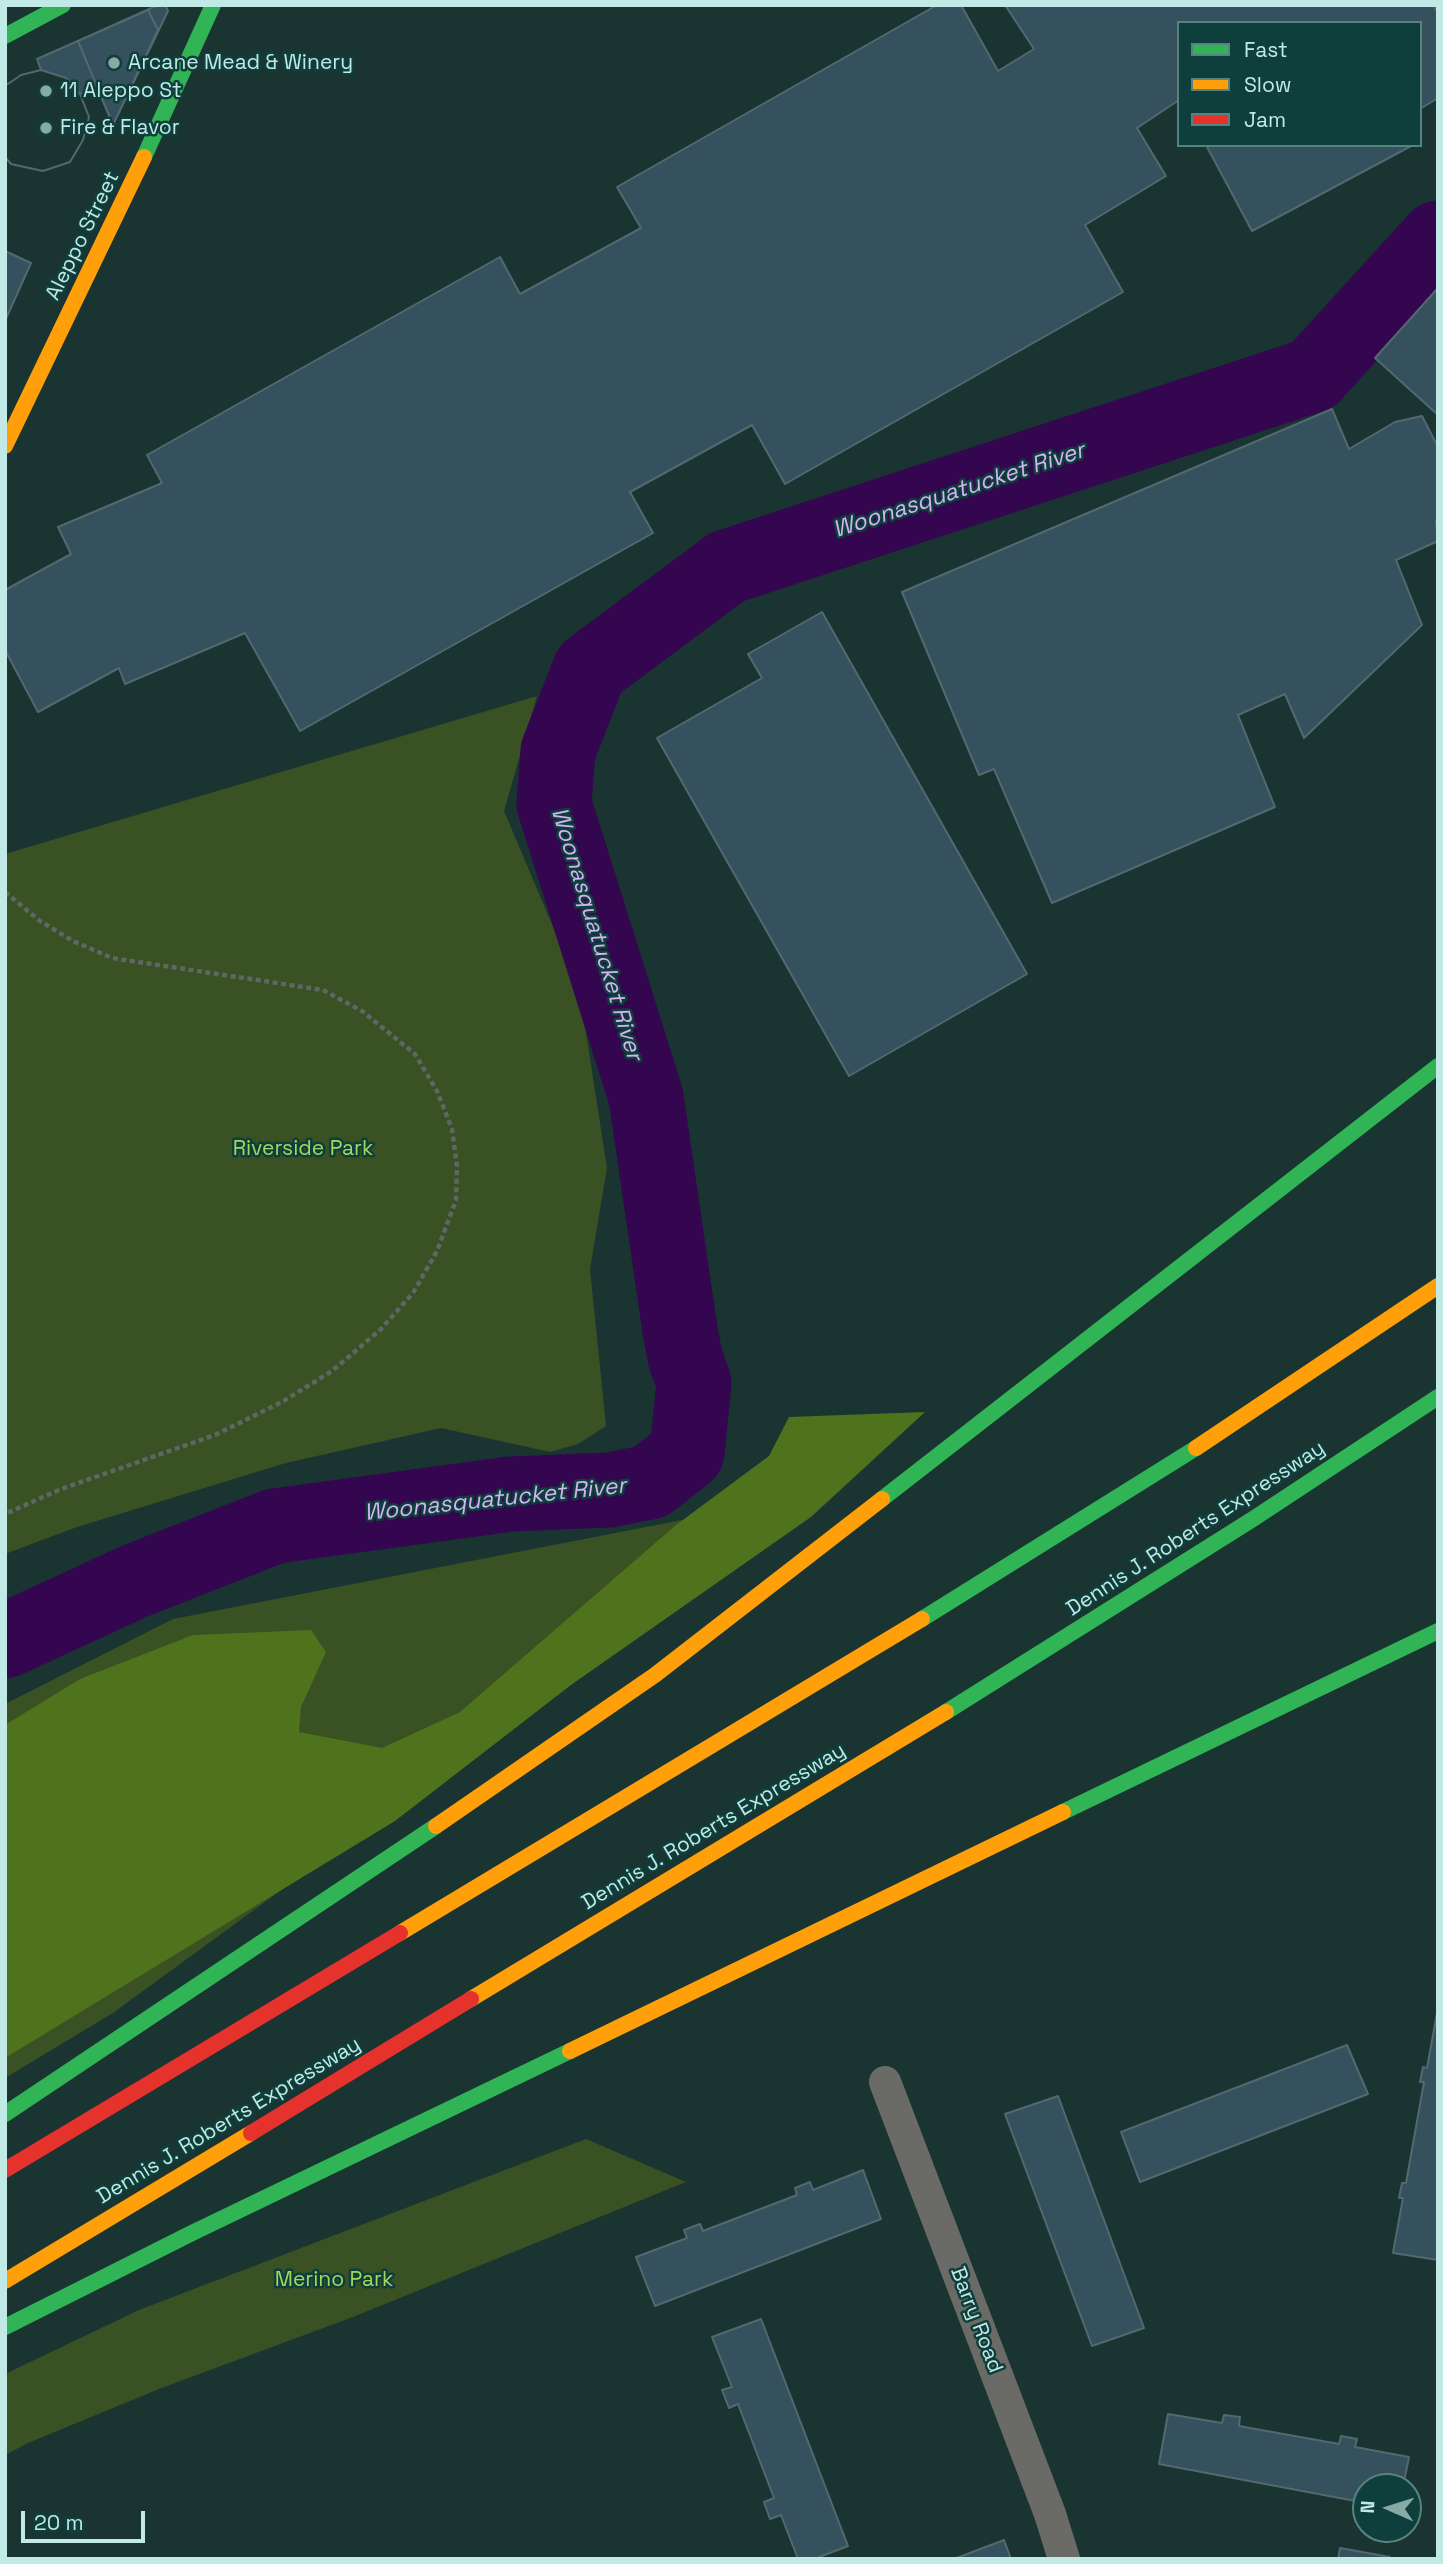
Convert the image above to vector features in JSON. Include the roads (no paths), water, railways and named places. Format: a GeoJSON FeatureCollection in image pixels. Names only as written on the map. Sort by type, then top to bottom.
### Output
{"type":"FeatureCollection","features":[{"type":"Feature","properties":{"kind":"main road"},"geometry":{"type":"LineString","coordinates":[[5,36],[62,5]]}},
{"type":"Feature","properties":{"kind":"main road","name":"Aleppo Street"},"geometry":{"type":"LineString","coordinates":[[5,446],[175,93],[213,5]]}},
{"type":"Feature","properties":{"kind":"main road"},"geometry":{"type":"LineString","coordinates":[[5,2114],[442,1822],[655,1675],[1438,1066]]}},
{"type":"Feature","properties":{"kind":"main road"},"geometry":{"type":"LineString","coordinates":[[5,2170],[990,1578],[1195,1449],[1438,1286]]}},
{"type":"Feature","properties":{"kind":"main road","name":"Dennis J. Roberts Expressway"},"geometry":{"type":"LineString","coordinates":[[5,2281],[999,1680],[1253,1519],[1438,1397]]}},
{"type":"Feature","properties":{"kind":"main road"},"geometry":{"type":"LineString","coordinates":[[5,2327],[252,2204],[1438,1631]]}},
{"type":"Feature","properties":{"kind":"main road"},"geometry":{"type":"LineString","coordinates":[[1414,1642],[1438,1636]]}},
{"type":"Feature","properties":{"kind":"street","name":"Barry Road"},"geometry":{"type":"LineString","coordinates":[[885,2082],[1050,2514],[1064,2559]]}},
{"type":"Feature","properties":{"kind":"waterway","name":"Woonasquatucket River"},"geometry":{"type":"LineString","coordinates":[[5,1641],[135,1581],[275,1526],[511,1494],[609,1490],[650,1482],[687,1453],[694,1383],[680,1330],[646,1097],[554,804],[558,751],[590,669],[727,567],[1313,375],[1438,238]]}},
{"type":"Feature","properties":{"kind":"place","name":"Arcane Mead & Winery"},"geometry":{"type":"Point","coordinates":[114,63]}},
{"type":"Feature","properties":{"kind":"place","name":"11 Aleppo St"},"geometry":{"type":"Point","coordinates":[46,91]}},
{"type":"Feature","properties":{"kind":"place","name":"Fire & Flavor"},"geometry":{"type":"Point","coordinates":[46,128]}},
{"type":"Feature","properties":{"kind":"park label","name":"Riverside Park"},"geometry":{"type":"Point","coordinates":[303,1149]}},
{"type":"Feature","properties":{"kind":"park label","name":"Merino Park"},"geometry":{"type":"Point","coordinates":[334,2280]}}]}
